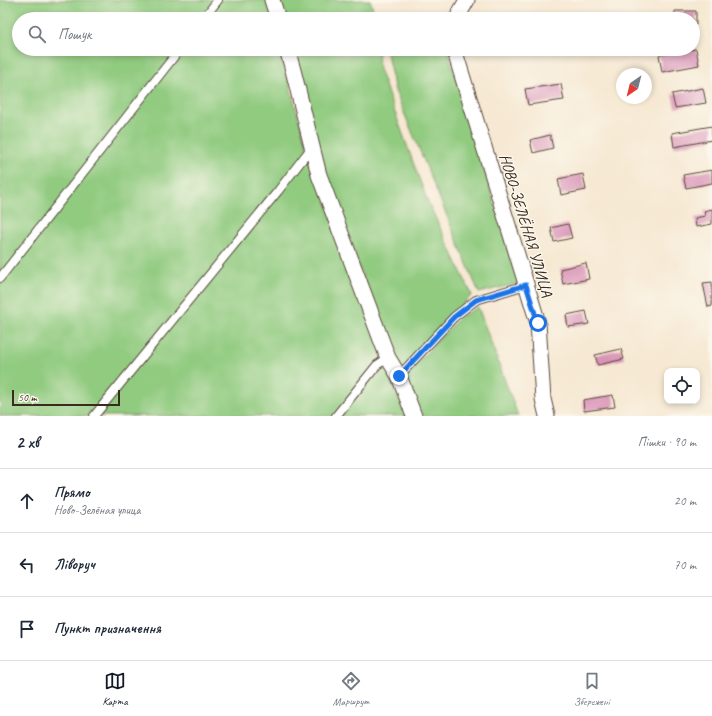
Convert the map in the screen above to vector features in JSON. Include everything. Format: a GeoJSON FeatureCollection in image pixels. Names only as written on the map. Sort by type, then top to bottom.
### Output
{"type":"FeatureCollection","features":[{"type":"Feature","properties":{"kind":"street"},"geometry":{"type":"LineString","coordinates":[[272,0],[276,12]]}},
{"type":"Feature","properties":{"kind":"street"},"geometry":{"type":"LineString","coordinates":[[460,12],[467,0]]}},
{"type":"Feature","properties":{"kind":"street"},"geometry":{"type":"LineString","coordinates":[[289,56],[319,175],[388,358],[399,376],[414,416]]}},
{"type":"Feature","properties":{"kind":"street","name":"НОВО-ЗЕЛЁНАЯ УЛИЦА"},"geometry":{"type":"LineString","coordinates":[[456,56],[538,323],[543,399],[547,416]]}},
{"type":"Feature","properties":{"kind":"lane"},"geometry":{"type":"LineString","coordinates":[[209,12],[218,0]]}},
{"type":"Feature","properties":{"kind":"lane"},"geometry":{"type":"LineString","coordinates":[[0,278],[174,56]]}},
{"type":"Feature","properties":{"kind":"lane"},"geometry":{"type":"LineString","coordinates":[[94,416],[278,191],[312,147]]}},
{"type":"Feature","properties":{"kind":"lane"},"geometry":{"type":"LineString","coordinates":[[399,376],[454,317],[476,300],[526,285]]}},
{"type":"Feature","properties":{"kind":"lane"},"geometry":{"type":"LineString","coordinates":[[336,416],[376,365],[388,358]]}},
{"type":"Feature","properties":{"kind":"green space"},"geometry":{"type":"Polygon","coordinates":[[[0,0],[268,0],[271,12],[12,12],[12,56],[282,56],[307,150],[406,416],[0,416],[0,0]]]}},
{"type":"Feature","properties":{"kind":"green space"},"geometry":{"type":"Polygon","coordinates":[[[276,0],[370,0],[374,12],[279,12],[276,0]]]}},
{"type":"Feature","properties":{"kind":"green space"},"geometry":{"type":"Polygon","coordinates":[[[292,56],[378,56],[379,69],[427,200],[472,295],[398,372],[324,172],[292,56]]]}},
{"type":"Feature","properties":{"kind":"green space"},"geometry":{"type":"Polygon","coordinates":[[[388,56],[449,56],[519,283],[479,293],[395,91],[388,56]]]}},
{"type":"Feature","properties":{"kind":"green space"},"geometry":{"type":"Polygon","coordinates":[[[478,307],[518,416],[417,416],[402,379],[459,318],[478,307]]]}},
{"type":"Feature","properties":{"kind":"building"},"geometry":{"type":"Polygon","coordinates":[[[675,11],[696,11],[696,12],[675,11]]]}},
{"type":"Feature","properties":{"kind":"building"},"geometry":{"type":"Polygon","coordinates":[[[659,56],[697,56],[699,65],[662,72],[659,56]]]}},
{"type":"Feature","properties":{"kind":"building"},"geometry":{"type":"Polygon","coordinates":[[[561,84],[564,100],[528,105],[525,89],[561,84]]]}},
{"type":"Feature","properties":{"kind":"building"},"geometry":{"type":"Polygon","coordinates":[[[703,88],[706,103],[675,108],[672,94],[703,88]]]}},
{"type":"Feature","properties":{"kind":"building"},"geometry":{"type":"Polygon","coordinates":[[[712,126],[712,140],[674,147],[672,133],[712,126]]]}},
{"type":"Feature","properties":{"kind":"building"},"geometry":{"type":"Polygon","coordinates":[[[550,135],[553,148],[533,153],[530,140],[550,135]]]}},
{"type":"Feature","properties":{"kind":"building"},"geometry":{"type":"Polygon","coordinates":[[[712,170],[712,183],[686,188],[683,175],[712,170]]]}},
{"type":"Feature","properties":{"kind":"building"},"geometry":{"type":"Polygon","coordinates":[[[583,174],[586,190],[561,195],[558,179],[583,174]]]}},
{"type":"Feature","properties":{"kind":"building"},"geometry":{"type":"Polygon","coordinates":[[[712,209],[712,224],[696,227],[695,218],[705,216],[704,211],[712,209]]]}},
{"type":"Feature","properties":{"kind":"building"},"geometry":{"type":"Polygon","coordinates":[[[568,224],[572,238],[554,242],[551,228],[568,224]]]}},
{"type":"Feature","properties":{"kind":"building"},"geometry":{"type":"Polygon","coordinates":[[[586,263],[589,279],[563,284],[560,269],[586,263]]]}},
{"type":"Feature","properties":{"kind":"building"},"geometry":{"type":"Polygon","coordinates":[[[712,282],[712,306],[708,307],[703,283],[712,282]]]}},
{"type":"Feature","properties":{"kind":"building"},"geometry":{"type":"Polygon","coordinates":[[[586,311],[589,324],[568,327],[566,315],[586,311]]]}},
{"type":"Feature","properties":{"kind":"building"},"geometry":{"type":"Polygon","coordinates":[[[621,349],[624,359],[598,365],[595,355],[621,349]]]}},
{"type":"Feature","properties":{"kind":"building"},"geometry":{"type":"Polygon","coordinates":[[[613,395],[615,407],[584,411],[583,400],[613,395]]]}},
{"type":"Feature","properties":{"kind":"route"},"geometry":{"type":"LineString","coordinates":[[399,376],[454,317],[476,300],[526,285],[538,323]]}}]}
